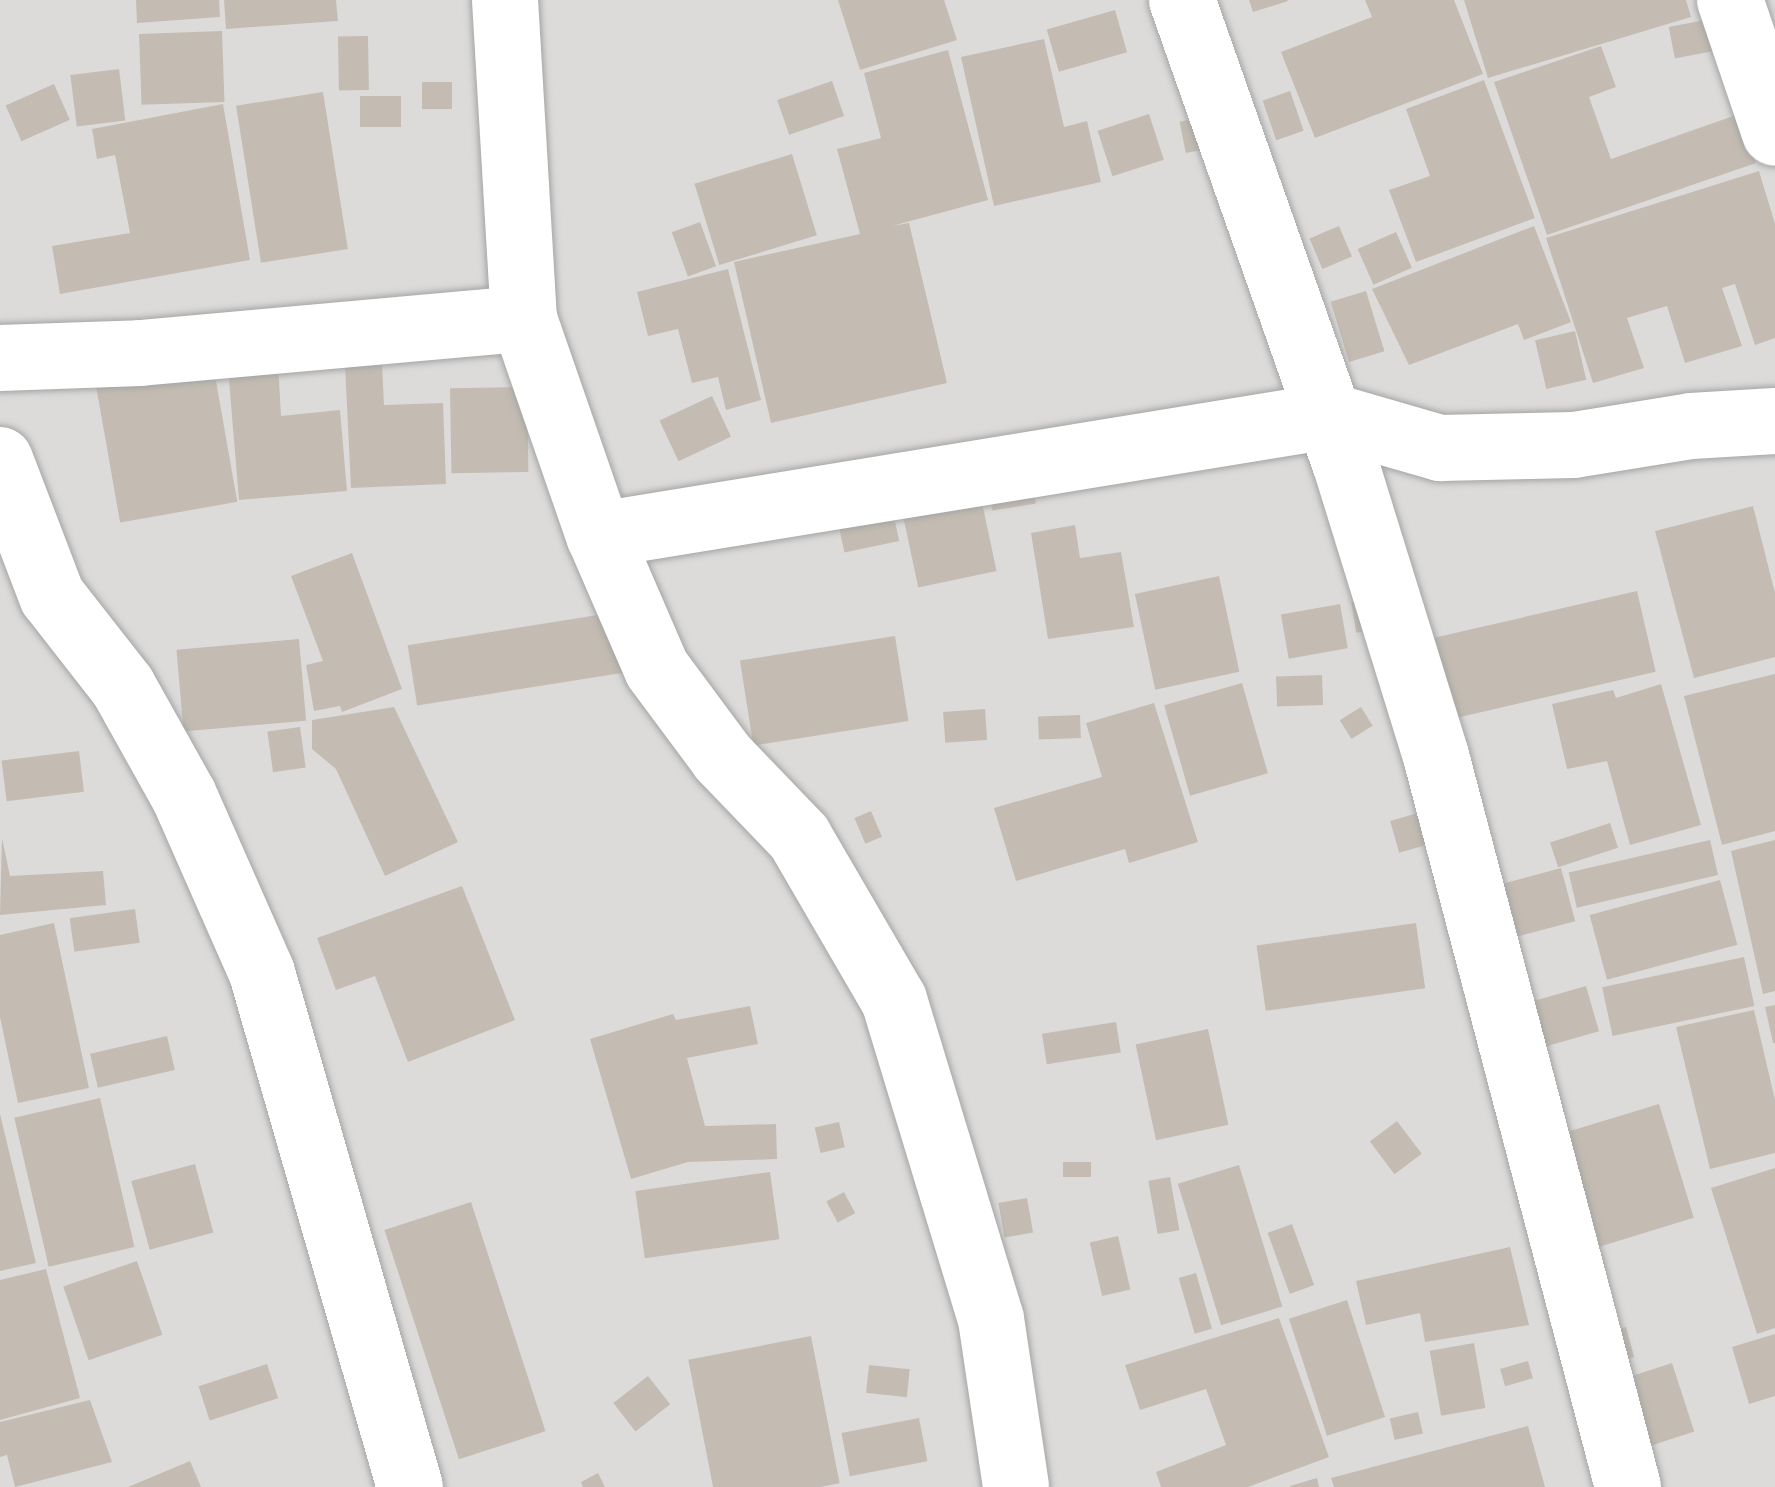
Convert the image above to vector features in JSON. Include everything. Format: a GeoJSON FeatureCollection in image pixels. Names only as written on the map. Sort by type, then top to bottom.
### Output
{"type":"FeatureCollection","features":[{"type":"Feature","properties":{"kind":"street"},"geometry":{"type":"LineString","coordinates":[[506,0],[524,319],[599,535],[657,669],[723,758],[799,837],[894,1000],[991,1319],[1016,1487]]}},
{"type":"Feature","properties":{"kind":"street"},"geometry":{"type":"LineString","coordinates":[[1182,0],[1329,416],[1436,756],[1628,1487]]}},
{"type":"Feature","properties":{"kind":"street"},"geometry":{"type":"LineString","coordinates":[[1730,0],[1775,133]]}},
{"type":"Feature","properties":{"kind":"street"},"geometry":{"type":"LineString","coordinates":[[0,358],[140,353],[524,319]]}},
{"type":"Feature","properties":{"kind":"street"},"geometry":{"type":"LineString","coordinates":[[599,535],[1329,416],[1440,448],[1574,445],[1691,426],[1775,421]]}},
{"type":"Feature","properties":{"kind":"street"},"geometry":{"type":"LineString","coordinates":[[0,460],[52,596],[123,687],[174,778],[262,973],[410,1487]]}},
{"type":"Feature","properties":{"kind":"shaded area"},"geometry":{"type":"Polygon","coordinates":[[[0,0],[1775,0],[1775,1487],[0,1487],[0,0]]]}},
{"type":"Feature","properties":{"kind":"building"},"geometry":{"type":"Polygon","coordinates":[[[136,0],[219,0],[220,17],[137,23],[136,0]]]}},
{"type":"Feature","properties":{"kind":"building"},"geometry":{"type":"Polygon","coordinates":[[[224,0],[336,0],[338,21],[226,29],[224,0]]]}},
{"type":"Feature","properties":{"kind":"building"},"geometry":{"type":"Polygon","coordinates":[[[838,0],[944,0],[957,40],[860,70],[838,0]]]}},
{"type":"Feature","properties":{"kind":"building"},"geometry":{"type":"Polygon","coordinates":[[[1249,0],[1287,0],[1288,1],[1253,12],[1249,0]]]}},
{"type":"Feature","properties":{"kind":"building"},"geometry":{"type":"Polygon","coordinates":[[[1365,0],[1454,0],[1483,74],[1315,138],[1281,52],[1372,17],[1365,0]]]}},
{"type":"Feature","properties":{"kind":"building"},"geometry":{"type":"Polygon","coordinates":[[[1464,0],[1686,0],[1691,17],[1488,78],[1464,0]]]}},
{"type":"Feature","properties":{"kind":"building"},"geometry":{"type":"Polygon","coordinates":[[[1115,10],[1127,52],[1059,72],[1047,30],[1115,10]]]}},
{"type":"Feature","properties":{"kind":"building"},"geometry":{"type":"Polygon","coordinates":[[[1710,19],[1716,50],[1675,58],[1669,27],[1710,19]]]}},
{"type":"Feature","properties":{"kind":"building"},"geometry":{"type":"Polygon","coordinates":[[[222,31],[224,102],[142,105],[139,34],[222,31]]]}},
{"type":"Feature","properties":{"kind":"building"},"geometry":{"type":"Polygon","coordinates":[[[368,36],[369,90],[339,91],[338,37],[368,36]]]}},
{"type":"Feature","properties":{"kind":"building"},"geometry":{"type":"Polygon","coordinates":[[[1044,39],[1064,127],[1087,121],[1101,182],[994,206],[961,57],[1044,39]]]}},
{"type":"Feature","properties":{"kind":"building"},"geometry":{"type":"Polygon","coordinates":[[[1601,46],[1616,87],[1589,97],[1611,159],[1739,114],[1756,163],[1547,235],[1494,82],[1601,46]]]}},
{"type":"Feature","properties":{"kind":"building"},"geometry":{"type":"Polygon","coordinates":[[[948,50],[988,200],[892,226],[909,223],[947,383],[771,423],[734,262],[860,234],[837,149],[881,138],[864,73],[948,50]]]}},
{"type":"Feature","properties":{"kind":"building"},"geometry":{"type":"Polygon","coordinates":[[[119,69],[125,121],[77,127],[70,75],[119,69]]]}},
{"type":"Feature","properties":{"kind":"building"},"geometry":{"type":"Polygon","coordinates":[[[1484,80],[1535,218],[1416,262],[1389,190],[1430,176],[1406,109],[1484,80]]]}},
{"type":"Feature","properties":{"kind":"building"},"geometry":{"type":"Polygon","coordinates":[[[832,81],[844,116],[789,135],[777,100],[832,81]]]}},
{"type":"Feature","properties":{"kind":"building"},"geometry":{"type":"Polygon","coordinates":[[[422,82],[452,82],[452,109],[422,109],[422,82]]]}},
{"type":"Feature","properties":{"kind":"building"},"geometry":{"type":"Polygon","coordinates":[[[54,84],[70,120],[21,141],[6,106],[54,84]]]}},
{"type":"Feature","properties":{"kind":"building"},"geometry":{"type":"Polygon","coordinates":[[[1290,91],[1304,131],[1276,140],[1263,100],[1290,91]]]}},
{"type":"Feature","properties":{"kind":"building"},"geometry":{"type":"Polygon","coordinates":[[[323,92],[348,249],[261,263],[236,106],[323,92]]]}},
{"type":"Feature","properties":{"kind":"building"},"geometry":{"type":"Polygon","coordinates":[[[360,96],[401,96],[401,127],[360,127],[360,96]]]}},
{"type":"Feature","properties":{"kind":"building"},"geometry":{"type":"Polygon","coordinates":[[[223,104],[250,260],[60,294],[52,246],[130,233],[115,155],[97,159],[92,129],[223,104]]]}},
{"type":"Feature","properties":{"kind":"building"},"geometry":{"type":"Polygon","coordinates":[[[1149,114],[1164,160],[1112,176],[1098,131],[1149,114]]]}},
{"type":"Feature","properties":{"kind":"building"},"geometry":{"type":"Polygon","coordinates":[[[1214,115],[1220,146],[1186,153],[1180,122],[1214,115]]]}},
{"type":"Feature","properties":{"kind":"building"},"geometry":{"type":"Polygon","coordinates":[[[792,154],[817,235],[719,265],[694,184],[792,154]]]}},
{"type":"Feature","properties":{"kind":"building"},"geometry":{"type":"Polygon","coordinates":[[[1759,171],[1775,224],[1775,338],[1755,345],[1735,284],[1722,288],[1742,346],[1685,363],[1667,306],[1627,318],[1644,368],[1593,383],[1546,238],[1759,171]]]}},
{"type":"Feature","properties":{"kind":"building"},"geometry":{"type":"Polygon","coordinates":[[[700,222],[716,266],[688,276],[672,232],[700,222]]]}},
{"type":"Feature","properties":{"kind":"building"},"geometry":{"type":"Polygon","coordinates":[[[1339,226],[1352,256],[1322,269],[1310,239],[1339,226]]]}},
{"type":"Feature","properties":{"kind":"building"},"geometry":{"type":"Polygon","coordinates":[[[1534,226],[1571,322],[1524,340],[1518,324],[1409,365],[1372,289],[1534,226]]]}},
{"type":"Feature","properties":{"kind":"building"},"geometry":{"type":"Polygon","coordinates":[[[1396,232],[1412,268],[1373,285],[1358,249],[1396,232]]]}},
{"type":"Feature","properties":{"kind":"building"},"geometry":{"type":"Polygon","coordinates":[[[728,269],[761,400],[726,410],[718,377],[692,383],[678,329],[648,336],[637,292],[728,269]]]}},
{"type":"Feature","properties":{"kind":"building"},"geometry":{"type":"Polygon","coordinates":[[[1366,291],[1384,351],[1349,362],[1331,302],[1366,291]]]}},
{"type":"Feature","properties":{"kind":"building"},"geometry":{"type":"Polygon","coordinates":[[[1575,331],[1586,380],[1546,389],[1535,340],[1575,331]]]}},
{"type":"Feature","properties":{"kind":"building"},"geometry":{"type":"Polygon","coordinates":[[[278,363],[281,416],[340,410],[347,491],[239,500],[228,368],[278,363]]]}},
{"type":"Feature","properties":{"kind":"building"},"geometry":{"type":"Polygon","coordinates":[[[382,363],[384,405],[443,403],[446,484],[351,488],[345,365],[382,363]]]}},
{"type":"Feature","properties":{"kind":"building"},"geometry":{"type":"Polygon","coordinates":[[[213,364],[237,502],[120,523],[96,385],[213,364]]]}},
{"type":"Feature","properties":{"kind":"building"},"geometry":{"type":"Polygon","coordinates":[[[527,387],[528,472],[451,473],[450,388],[527,387]]]}},
{"type":"Feature","properties":{"kind":"building"},"geometry":{"type":"Polygon","coordinates":[[[712,396],[731,437],[678,461],[659,421],[712,396]]]}},
{"type":"Feature","properties":{"kind":"building"},"geometry":{"type":"Polygon","coordinates":[[[1031,473],[1036,504],[992,511],[988,480],[1031,473]]]}},
{"type":"Feature","properties":{"kind":"building"},"geometry":{"type":"Polygon","coordinates":[[[977,479],[997,571],[918,588],[899,496],[977,479]]]}},
{"type":"Feature","properties":{"kind":"building"},"geometry":{"type":"Polygon","coordinates":[[[889,493],[899,541],[844,553],[834,505],[889,493]]]}},
{"type":"Feature","properties":{"kind":"building"},"geometry":{"type":"Polygon","coordinates":[[[1753,506],[1775,593],[1775,657],[1694,678],[1655,531],[1753,506]]]}},
{"type":"Feature","properties":{"kind":"building"},"geometry":{"type":"Polygon","coordinates":[[[1075,525],[1080,558],[1121,552],[1134,627],[1048,639],[1031,533],[1075,525]]]}},
{"type":"Feature","properties":{"kind":"building"},"geometry":{"type":"Polygon","coordinates":[[[352,553],[402,689],[342,712],[340,706],[314,711],[306,665],[323,661],[291,576],[352,553]]]}},
{"type":"Feature","properties":{"kind":"building"},"geometry":{"type":"Polygon","coordinates":[[[1219,576],[1239,672],[1155,690],[1135,594],[1219,576]]]}},
{"type":"Feature","properties":{"kind":"building"},"geometry":{"type":"Polygon","coordinates":[[[1637,591],[1656,672],[1444,721],[1426,640],[1637,591]]]}},
{"type":"Feature","properties":{"kind":"building"},"geometry":{"type":"Polygon","coordinates":[[[1378,598],[1383,629],[1356,633],[1351,602],[1378,598]]]}},
{"type":"Feature","properties":{"kind":"building"},"geometry":{"type":"Polygon","coordinates":[[[1340,604],[1348,648],[1289,659],[1281,614],[1340,604]]]}},
{"type":"Feature","properties":{"kind":"building"},"geometry":{"type":"Polygon","coordinates":[[[617,612],[627,672],[417,705],[408,645],[617,612]]]}},
{"type":"Feature","properties":{"kind":"building"},"geometry":{"type":"Polygon","coordinates":[[[895,636],[908,721],[753,746],[740,661],[895,636]]]}},
{"type":"Feature","properties":{"kind":"building"},"geometry":{"type":"Polygon","coordinates":[[[299,639],[306,721],[184,731],[176,650],[299,639]]]}},
{"type":"Feature","properties":{"kind":"building"},"geometry":{"type":"Polygon","coordinates":[[[1775,674],[1775,831],[1722,845],[1684,696],[1775,674]]]}},
{"type":"Feature","properties":{"kind":"building"},"geometry":{"type":"Polygon","coordinates":[[[1322,675],[1323,705],[1277,707],[1276,677],[1322,675]]]}},
{"type":"Feature","properties":{"kind":"building"},"geometry":{"type":"Polygon","coordinates":[[[1242,683],[1268,773],[1190,796],[1164,705],[1242,683]]]}},
{"type":"Feature","properties":{"kind":"building"},"geometry":{"type":"Polygon","coordinates":[[[1661,684],[1701,825],[1630,845],[1607,761],[1567,769],[1552,704],[1613,690],[1616,698],[1661,684]]]}},
{"type":"Feature","properties":{"kind":"building"},"geometry":{"type":"Polygon","coordinates":[[[1154,703],[1198,842],[1129,863],[1125,849],[1016,881],[994,808],[1102,777],[1086,723],[1154,703]]]}},
{"type":"Feature","properties":{"kind":"building"},"geometry":{"type":"Polygon","coordinates":[[[394,707],[458,842],[385,876],[336,769],[312,749],[312,720],[394,707]]]}},
{"type":"Feature","properties":{"kind":"building"},"geometry":{"type":"Polygon","coordinates":[[[1361,707],[1373,726],[1351,739],[1340,720],[1361,707]]]}},
{"type":"Feature","properties":{"kind":"building"},"geometry":{"type":"Polygon","coordinates":[[[985,709],[987,740],[945,743],[943,712],[985,709]]]}},
{"type":"Feature","properties":{"kind":"building"},"geometry":{"type":"Polygon","coordinates":[[[1080,715],[1081,738],[1039,739],[1038,716],[1080,715]]]}},
{"type":"Feature","properties":{"kind":"building"},"geometry":{"type":"Polygon","coordinates":[[[300,727],[306,768],[273,772],[267,732],[300,727]]]}},
{"type":"Feature","properties":{"kind":"building"},"geometry":{"type":"Polygon","coordinates":[[[79,751],[84,792],[7,801],[2,761],[79,751]]]}},
{"type":"Feature","properties":{"kind":"building"},"geometry":{"type":"Polygon","coordinates":[[[871,811],[882,837],[865,844],[854,818],[871,811]]]}},
{"type":"Feature","properties":{"kind":"building"},"geometry":{"type":"Polygon","coordinates":[[[1418,813],[1427,845],[1399,853],[1390,821],[1418,813]]]}},
{"type":"Feature","properties":{"kind":"building"},"geometry":{"type":"Polygon","coordinates":[[[1610,823],[1618,848],[1558,867],[1550,842],[1610,823]]]}},
{"type":"Feature","properties":{"kind":"building"},"geometry":{"type":"Polygon","coordinates":[[[2,838],[10,876],[103,871],[106,905],[0,915],[2,838]]]}},
{"type":"Feature","properties":{"kind":"building"},"geometry":{"type":"Polygon","coordinates":[[[1710,840],[1718,875],[1577,908],[1569,873],[1710,840]]]}},
{"type":"Feature","properties":{"kind":"building"},"geometry":{"type":"Polygon","coordinates":[[[1775,840],[1775,991],[1763,994],[1731,851],[1775,840]]]}},
{"type":"Feature","properties":{"kind":"building"},"geometry":{"type":"Polygon","coordinates":[[[1561,868],[1575,921],[1505,940],[1490,887],[1561,868]]]}},
{"type":"Feature","properties":{"kind":"building"},"geometry":{"type":"Polygon","coordinates":[[[1720,880],[1737,945],[1607,980],[1590,915],[1720,880]]]}},
{"type":"Feature","properties":{"kind":"building"},"geometry":{"type":"Polygon","coordinates":[[[462,886],[515,1020],[408,1062],[375,976],[336,990],[317,938],[462,886]]]}},
{"type":"Feature","properties":{"kind":"building"},"geometry":{"type":"Polygon","coordinates":[[[135,909],[140,943],[74,952],[70,918],[135,909]]]}},
{"type":"Feature","properties":{"kind":"building"},"geometry":{"type":"Polygon","coordinates":[[[54,923],[89,1088],[18,1103],[0,1017],[0,935],[54,923]]]}},
{"type":"Feature","properties":{"kind":"building"},"geometry":{"type":"Polygon","coordinates":[[[1416,923],[1425,988],[1266,1011],[1257,945],[1416,923]]]}},
{"type":"Feature","properties":{"kind":"building"},"geometry":{"type":"Polygon","coordinates":[[[1744,957],[1754,1006],[1613,1036],[1602,987],[1744,957]]]}},
{"type":"Feature","properties":{"kind":"building"},"geometry":{"type":"Polygon","coordinates":[[[1586,986],[1599,1031],[1532,1050],[1519,1005],[1586,986]]]}},
{"type":"Feature","properties":{"kind":"building"},"geometry":{"type":"Polygon","coordinates":[[[1775,1005],[1775,1043],[1773,1043],[1765,1007],[1775,1005]]]}},
{"type":"Feature","properties":{"kind":"building"},"geometry":{"type":"Polygon","coordinates":[[[750,1006],[758,1044],[687,1058],[705,1126],[776,1124],[777,1159],[688,1162],[631,1179],[590,1039],[673,1014],[676,1020],[750,1006]]]}},
{"type":"Feature","properties":{"kind":"building"},"geometry":{"type":"Polygon","coordinates":[[[1754,1010],[1775,1100],[1775,1153],[1710,1169],[1676,1027],[1754,1010]]]}},
{"type":"Feature","properties":{"kind":"building"},"geometry":{"type":"Polygon","coordinates":[[[1116,1022],[1121,1053],[1047,1064],[1042,1034],[1116,1022]]]}},
{"type":"Feature","properties":{"kind":"building"},"geometry":{"type":"Polygon","coordinates":[[[1208,1029],[1228,1125],[1156,1140],[1136,1044],[1208,1029]]]}},
{"type":"Feature","properties":{"kind":"building"},"geometry":{"type":"Polygon","coordinates":[[[167,1036],[175,1070],[98,1088],[90,1054],[167,1036]]]}},
{"type":"Feature","properties":{"kind":"building"},"geometry":{"type":"Polygon","coordinates":[[[100,1098],[134,1247],[49,1267],[14,1118],[100,1098]]]}},
{"type":"Feature","properties":{"kind":"building"},"geometry":{"type":"Polygon","coordinates":[[[1659,1104],[1694,1218],[1595,1248],[1561,1134],[1659,1104]]]}},
{"type":"Feature","properties":{"kind":"building"},"geometry":{"type":"Polygon","coordinates":[[[0,1114],[36,1263],[0,1271],[0,1114]]]}},
{"type":"Feature","properties":{"kind":"building"},"geometry":{"type":"Polygon","coordinates":[[[1397,1121],[1422,1154],[1395,1174],[1370,1141],[1397,1121]]]}},
{"type":"Feature","properties":{"kind":"building"},"geometry":{"type":"Polygon","coordinates":[[[839,1122],[845,1147],[820,1153],[815,1128],[839,1122]]]}},
{"type":"Feature","properties":{"kind":"building"},"geometry":{"type":"Polygon","coordinates":[[[1063,1162],[1091,1162],[1091,1177],[1063,1177],[1063,1162]]]}},
{"type":"Feature","properties":{"kind":"building"},"geometry":{"type":"Polygon","coordinates":[[[195,1164],[213,1233],[150,1250],[131,1181],[195,1164]]]}},
{"type":"Feature","properties":{"kind":"building"},"geometry":{"type":"Polygon","coordinates":[[[1239,1165],[1282,1307],[1221,1325],[1178,1184],[1239,1165]]]}},
{"type":"Feature","properties":{"kind":"building"},"geometry":{"type":"Polygon","coordinates":[[[1775,1168],[1775,1328],[1757,1334],[1711,1188],[1775,1168]]]}},
{"type":"Feature","properties":{"kind":"building"},"geometry":{"type":"Polygon","coordinates":[[[770,1172],[779,1239],[645,1258],[635,1191],[770,1172]]]}},
{"type":"Feature","properties":{"kind":"building"},"geometry":{"type":"Polygon","coordinates":[[[1170,1177],[1179,1230],[1158,1234],[1148,1181],[1170,1177]]]}},
{"type":"Feature","properties":{"kind":"building"},"geometry":{"type":"Polygon","coordinates":[[[844,1192],[855,1213],[838,1223],[826,1201],[844,1192]]]}},
{"type":"Feature","properties":{"kind":"building"},"geometry":{"type":"Polygon","coordinates":[[[1027,1198],[1033,1232],[1005,1238],[998,1203],[1027,1198]]]}},
{"type":"Feature","properties":{"kind":"building"},"geometry":{"type":"Polygon","coordinates":[[[471,1202],[545,1431],[459,1459],[384,1230],[471,1202]]]}},
{"type":"Feature","properties":{"kind":"building"},"geometry":{"type":"Polygon","coordinates":[[[1292,1224],[1314,1285],[1290,1294],[1268,1233],[1292,1224]]]}},
{"type":"Feature","properties":{"kind":"building"},"geometry":{"type":"Polygon","coordinates":[[[1118,1236],[1130,1290],[1102,1296],[1090,1243],[1118,1236]]]}},
{"type":"Feature","properties":{"kind":"building"},"geometry":{"type":"Polygon","coordinates":[[[1510,1247],[1529,1325],[1425,1342],[1420,1313],[1366,1325],[1356,1281],[1510,1247]]]}},
{"type":"Feature","properties":{"kind":"building"},"geometry":{"type":"Polygon","coordinates":[[[137,1261],[162,1335],[89,1360],[63,1286],[137,1261]]]}},
{"type":"Feature","properties":{"kind":"building"},"geometry":{"type":"Polygon","coordinates":[[[46,1269],[80,1398],[0,1420],[0,1280],[46,1269]]]}},
{"type":"Feature","properties":{"kind":"building"},"geometry":{"type":"Polygon","coordinates":[[[1196,1273],[1212,1329],[1195,1334],[1179,1278],[1196,1273]]]}},
{"type":"Feature","properties":{"kind":"building"},"geometry":{"type":"Polygon","coordinates":[[[1347,1300],[1385,1417],[1327,1436],[1289,1319],[1347,1300]]]}},
{"type":"Feature","properties":{"kind":"building"},"geometry":{"type":"Polygon","coordinates":[[[1279,1318],[1329,1457],[1248,1487],[1161,1487],[1156,1472],[1226,1445],[1206,1389],[1140,1410],[1125,1365],[1279,1318]]]}},
{"type":"Feature","properties":{"kind":"building"},"geometry":{"type":"Polygon","coordinates":[[[1626,1327],[1634,1357],[1618,1361],[1610,1331],[1626,1327]]]}},
{"type":"Feature","properties":{"kind":"building"},"geometry":{"type":"Polygon","coordinates":[[[1775,1334],[1775,1396],[1749,1404],[1732,1347],[1775,1334]]]}},
{"type":"Feature","properties":{"kind":"building"},"geometry":{"type":"Polygon","coordinates":[[[811,1336],[840,1483],[713,1487],[688,1360],[811,1336]]]}},
{"type":"Feature","properties":{"kind":"building"},"geometry":{"type":"Polygon","coordinates":[[[1474,1343],[1485,1408],[1441,1416],[1430,1351],[1474,1343]]]}},
{"type":"Feature","properties":{"kind":"building"},"geometry":{"type":"Polygon","coordinates":[[[1528,1361],[1533,1378],[1505,1386],[1500,1369],[1528,1361]]]}},
{"type":"Feature","properties":{"kind":"building"},"geometry":{"type":"Polygon","coordinates":[[[1672,1363],[1694,1431],[1647,1447],[1624,1378],[1672,1363]]]}},
{"type":"Feature","properties":{"kind":"building"},"geometry":{"type":"Polygon","coordinates":[[[267,1364],[278,1398],[210,1420],[199,1386],[267,1364]]]}},
{"type":"Feature","properties":{"kind":"building"},"geometry":{"type":"Polygon","coordinates":[[[869,1365],[910,1369],[907,1397],[866,1393],[869,1365]]]}},
{"type":"Feature","properties":{"kind":"building"},"geometry":{"type":"Polygon","coordinates":[[[648,1376],[670,1404],[635,1431],[613,1403],[648,1376]]]}},
{"type":"Feature","properties":{"kind":"building"},"geometry":{"type":"Polygon","coordinates":[[[90,1400],[112,1462],[15,1487],[7,1455],[0,1457],[0,1422],[90,1400]]]}},
{"type":"Feature","properties":{"kind":"building"},"geometry":{"type":"Polygon","coordinates":[[[1418,1412],[1423,1433],[1395,1440],[1390,1419],[1418,1412]]]}},
{"type":"Feature","properties":{"kind":"building"},"geometry":{"type":"Polygon","coordinates":[[[919,1418],[927,1461],[850,1476],[841,1433],[919,1418]]]}},
{"type":"Feature","properties":{"kind":"building"},"geometry":{"type":"Polygon","coordinates":[[[1528,1426],[1545,1487],[1334,1487],[1331,1478],[1528,1426]]]}},
{"type":"Feature","properties":{"kind":"building"},"geometry":{"type":"Polygon","coordinates":[[[190,1461],[201,1487],[128,1487],[190,1461]]]}},
{"type":"Feature","properties":{"kind":"building"},"geometry":{"type":"Polygon","coordinates":[[[598,1473],[605,1487],[583,1487],[581,1482],[598,1473]]]}},
{"type":"Feature","properties":{"kind":"building"},"geometry":{"type":"Polygon","coordinates":[[[1317,1478],[1319,1487],[1290,1487],[1290,1486],[1317,1478]]]}}]}
